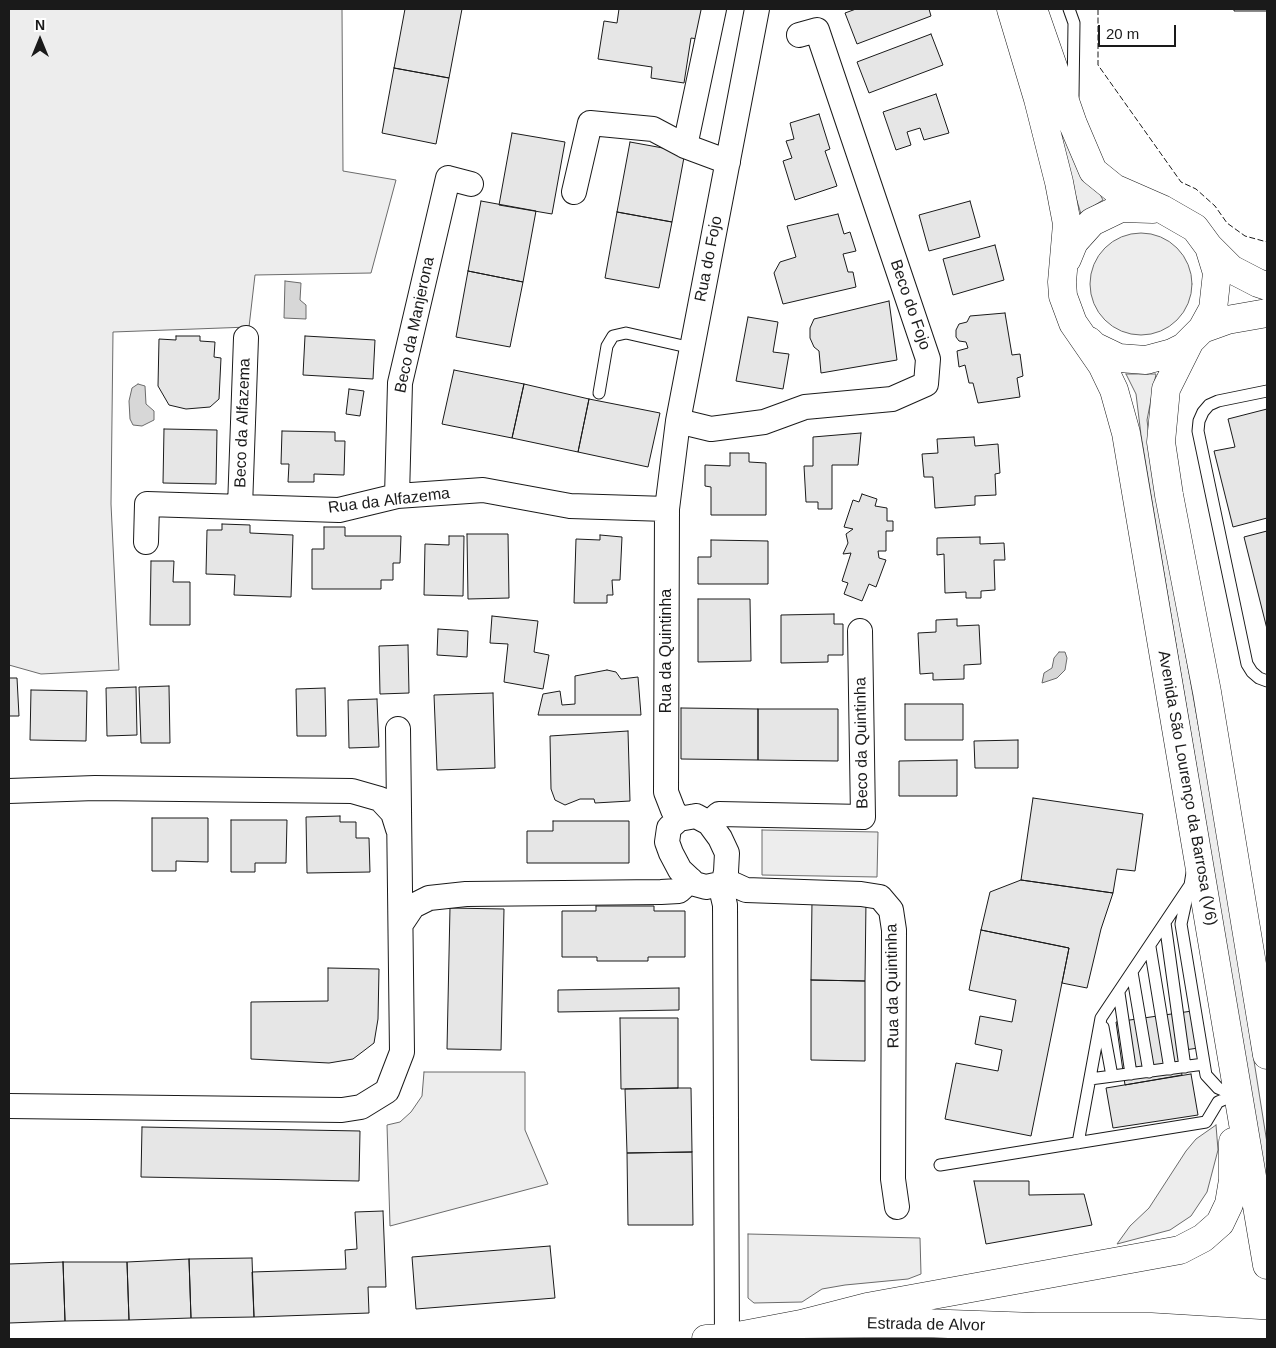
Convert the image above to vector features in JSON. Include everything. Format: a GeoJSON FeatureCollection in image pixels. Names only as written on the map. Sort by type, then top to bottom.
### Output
{"type":"FeatureCollection","features":[{"type":"Feature","properties":{"kind":"main road"},"geometry":{"type":"LineString","coordinates":[[1006,9],[1021,38]]}},
{"type":"Feature","properties":{"kind":"main road","name":"Avenida São Lourenço da Barrosa (V6)"},"geometry":{"type":"LineString","coordinates":[[1011,9],[1021,38],[1059,182],[1068,224],[1062,282],[1063,296],[1073,323],[1102,365],[1114,390],[1126,433],[1267,1265]]}},
{"type":"Feature","properties":{"kind":"main road","name":"Avenida São Lourenço da Barrosa (V6)"},"geometry":{"type":"LineString","coordinates":[[1033,9],[1073,124],[1093,171],[1114,188],[1162,209],[1195,228],[1208,247],[1217,273],[1213,309],[1195,336],[1166,389],[1161,442],[1169,495],[1208,692],[1267,1055]]}},
{"type":"Feature","properties":{"kind":"main road","name":"Avenida São Lourenço da Barrosa (V6)"},"geometry":{"type":"LineString","coordinates":[[1062,282],[1067,256],[1074,242],[1092,222],[1122,208],[1162,209]]}},
{"type":"Feature","properties":{"kind":"main road"},"geometry":{"type":"LineString","coordinates":[[1208,247],[1230,269],[1267,286]]}},
{"type":"Feature","properties":{"kind":"main road"},"geometry":{"type":"LineString","coordinates":[[1195,336],[1227,320],[1267,313]]}},
{"type":"Feature","properties":{"kind":"main road","name":"Avenida São Lourenço da Barrosa (V6)"},"geometry":{"type":"LineString","coordinates":[[1073,323],[1094,346],[1119,358],[1146,360],[1172,353],[1195,336]]}},
{"type":"Feature","properties":{"kind":"main road"},"geometry":{"type":"LineString","coordinates":[[801,1324],[867,1307],[1180,1250],[1203,1238],[1220,1223],[1229,1204],[1233,1180],[1237,1092]]}},
{"type":"Feature","properties":{"kind":"main road","name":"Estrada de Alvor"},"geometry":{"type":"LineString","coordinates":[[716,1339],[801,1324],[920,1323],[1036,1327],[1151,1327],[1267,1334]]}},
{"type":"Feature","properties":{"kind":"street"},"geometry":{"type":"LineString","coordinates":[[685,146],[714,9]]}},
{"type":"Feature","properties":{"kind":"street","name":"Rua do Fojo"},"geometry":{"type":"LineString","coordinates":[[667,509],[678,421],[757,9]]}},
{"type":"Feature","properties":{"kind":"street","name":"Beco do Fojo"},"geometry":{"type":"LineString","coordinates":[[678,421],[711,429],[764,422],[805,407],[892,399],[926,384],[928,359],[817,30],[799,36]]}},
{"type":"Feature","properties":{"kind":"street"},"geometry":{"type":"LineString","coordinates":[[574,192],[590,123],[653,129],[685,146],[728,162]]}},
{"type":"Feature","properties":{"kind":"street","name":"Beco da Manjerona"},"geometry":{"type":"LineString","coordinates":[[397,496],[400,383],[448,178],[471,184]]}},
{"type":"Feature","properties":{"kind":"street","name":"Beco da Alfazema"},"geometry":{"type":"LineString","coordinates":[[240,507],[246,338]]}},
{"type":"Feature","properties":{"kind":"street","name":"Rua da Alfazema"},"geometry":{"type":"LineString","coordinates":[[146,542],[147,504],[339,510],[397,496],[483,490],[570,506],[667,509]]}},
{"type":"Feature","properties":{"kind":"street","name":"Rua da Quintinha"},"geometry":{"type":"LineString","coordinates":[[667,509],[666,792],[673,810],[680,819]]}},
{"type":"Feature","properties":{"kind":"street","name":"Beco da Quintinha"},"geometry":{"type":"LineString","coordinates":[[709,823],[719,814],[863,817],[860,631]]}},
{"type":"Feature","properties":{"kind":"street"},"geometry":{"type":"LineString","coordinates":[[9,1106],[342,1110],[361,1107],[387,1091],[402,1052],[398,729]]}},
{"type":"Feature","properties":{"kind":"street"},"geometry":{"type":"LineString","coordinates":[[9,790],[95,788],[352,791],[380,799],[393,813],[400,835]]}},
{"type":"Feature","properties":{"kind":"street"},"geometry":{"type":"LineString","coordinates":[[716,1339],[725,905],[722,882],[728,862],[727,853],[720,838],[709,823],[696,816],[680,819],[669,828],[667,842],[670,854],[680,870],[695,884],[706,887],[722,882]]}},
{"type":"Feature","properties":{"kind":"street"},"geometry":{"type":"LineString","coordinates":[[400,862],[413,879],[433,891],[466,894]]}},
{"type":"Feature","properties":{"kind":"street"},"geometry":{"type":"LineString","coordinates":[[401,924],[413,906],[429,898],[466,894],[680,891],[691,880]]}},
{"type":"Feature","properties":{"kind":"street","name":"Rua da Quintinha"},"geometry":{"type":"LineString","coordinates":[[722,882],[746,890],[862,894],[880,897],[891,910],[894,930],[893,1179],[896,1207]]}},
{"type":"Feature","properties":{"kind":"lane"},"geometry":{"type":"LineString","coordinates":[[1069,9],[1074,23],[1073,124]]}},
{"type":"Feature","properties":{"kind":"lane"},"geometry":{"type":"LineString","coordinates":[[599,393],[607,346],[614,336],[626,333],[692,348]]}},
{"type":"Feature","properties":{"kind":"lane"},"geometry":{"type":"LineString","coordinates":[[1267,390],[1218,401],[1209,405],[1199,421],[1198,431],[1247,664],[1259,678],[1267,681]]}},
{"type":"Feature","properties":{"kind":"lane"},"geometry":{"type":"LineString","coordinates":[[1196,844],[1190,885],[1181,924],[1204,1064],[1206,1075],[1218,1088],[1237,1092]]}},
{"type":"Feature","properties":{"kind":"lane"},"geometry":{"type":"LineString","coordinates":[[1078,1143],[1101,1018],[1190,885]]}},
{"type":"Feature","properties":{"kind":"lane"},"geometry":{"type":"LineString","coordinates":[[1165,923],[1186,1067]]}},
{"type":"Feature","properties":{"kind":"lane"},"geometry":{"type":"LineString","coordinates":[[1150,947],[1170,1069]]}},
{"type":"Feature","properties":{"kind":"lane"},"geometry":{"type":"LineString","coordinates":[[1132,972],[1149,1072]]}},
{"type":"Feature","properties":{"kind":"lane"},"geometry":{"type":"LineString","coordinates":[[1119,993],[1131,1074]]}},
{"type":"Feature","properties":{"kind":"lane"},"geometry":{"type":"LineString","coordinates":[[1101,1018],[1112,1076]]}},
{"type":"Feature","properties":{"kind":"lane"},"geometry":{"type":"LineString","coordinates":[[1090,1080],[1204,1064]]}},
{"type":"Feature","properties":{"kind":"lane"},"geometry":{"type":"LineString","coordinates":[[940,1164],[1206,1122],[1218,1102],[1237,1092]]}},
{"type":"Feature","properties":{"kind":"shaded area"},"geometry":{"type":"Polygon","coordinates":[[[9,9],[342,9],[343,171],[396,180],[371,273],[255,275],[249,327],[113,332],[111,504],[119,670],[41,674],[9,665],[9,9]]]}},
{"type":"Feature","properties":{"kind":"shaded area"},"geometry":{"type":"Polygon","coordinates":[[[1049,109],[1057,113],[1103,200],[1081,214],[1049,109]]]}},
{"type":"Feature","properties":{"kind":"shaded area"},"geometry":{"type":"Polygon","coordinates":[[[1141,233],[1160,237],[1177,248],[1188,265],[1192,284],[1188,303],[1177,320],[1160,331],[1141,335],[1122,331],[1105,320],[1094,303],[1090,284],[1094,265],[1105,248],[1122,237],[1141,233]]]}},
{"type":"Feature","properties":{"kind":"shaded area"},"geometry":{"type":"Polygon","coordinates":[[[285,281],[301,283],[300,300],[306,305],[306,319],[284,318],[285,281]]]}},
{"type":"Feature","properties":{"kind":"shaded area"},"geometry":{"type":"Polygon","coordinates":[[[1126,374],[1156,374],[1147,420],[1154,478],[1220,846],[1267,1143],[1267,1190],[1141,435],[1136,394],[1126,374]]]}},
{"type":"Feature","properties":{"kind":"shaded area"},"geometry":{"type":"Polygon","coordinates":[[[138,384],[145,386],[146,404],[154,411],[154,420],[142,426],[133,425],[130,419],[129,401],[132,388],[138,384]]]}},
{"type":"Feature","properties":{"kind":"shaded area"},"geometry":{"type":"Polygon","coordinates":[[[1059,652],[1065,652],[1067,658],[1065,670],[1057,678],[1042,683],[1044,673],[1052,668],[1054,658],[1059,652]]]}},
{"type":"Feature","properties":{"kind":"shaded area"},"geometry":{"type":"Polygon","coordinates":[[[762,830],[878,832],[877,877],[762,875],[762,830]]]}},
{"type":"Feature","properties":{"kind":"shaded area"},"geometry":{"type":"Polygon","coordinates":[[[424,1072],[525,1072],[525,1130],[548,1184],[390,1226],[387,1125],[400,1122],[411,1112],[422,1096],[424,1072]]]}},
{"type":"Feature","properties":{"kind":"shaded area"},"geometry":{"type":"Polygon","coordinates":[[[1216,1125],[1218,1150],[1207,1192],[1191,1216],[1170,1230],[1117,1244],[1130,1226],[1149,1208],[1186,1151],[1196,1139],[1216,1125]]]}},
{"type":"Feature","properties":{"kind":"shaded area"},"geometry":{"type":"Polygon","coordinates":[[[748,1234],[920,1238],[921,1274],[908,1279],[822,1289],[802,1302],[754,1303],[748,1298],[748,1234]]]}},
{"type":"Feature","properties":{"kind":"building"},"geometry":{"type":"Polygon","coordinates":[[[405,9],[462,9],[449,78],[394,68],[405,9]]]}},
{"type":"Feature","properties":{"kind":"building"},"geometry":{"type":"Polygon","coordinates":[[[619,9],[702,9],[698,39],[691,38],[684,83],[651,78],[652,67],[598,59],[604,21],[617,23],[619,9]]]}},
{"type":"Feature","properties":{"kind":"building"},"geometry":{"type":"Polygon","coordinates":[[[856,9],[929,9],[931,16],[857,44],[845,13],[856,9]]]}},
{"type":"Feature","properties":{"kind":"building"},"geometry":{"type":"Polygon","coordinates":[[[1234,9],[1267,9],[1267,11],[1234,11],[1234,9]]]}},
{"type":"Feature","properties":{"kind":"building"},"geometry":{"type":"Polygon","coordinates":[[[931,34],[943,65],[869,93],[857,62],[931,34]]]}},
{"type":"Feature","properties":{"kind":"building"},"geometry":{"type":"Polygon","coordinates":[[[394,68],[449,78],[436,144],[382,133],[394,68]]]}},
{"type":"Feature","properties":{"kind":"building"},"geometry":{"type":"Polygon","coordinates":[[[936,94],[949,133],[924,140],[920,128],[907,132],[911,145],[896,150],[883,112],[936,94]]]}},
{"type":"Feature","properties":{"kind":"building"},"geometry":{"type":"Polygon","coordinates":[[[819,114],[830,149],[825,151],[837,186],[795,200],[783,161],[792,158],[786,141],[794,139],[790,123],[819,114]]]}},
{"type":"Feature","properties":{"kind":"building"},"geometry":{"type":"Polygon","coordinates":[[[512,133],[565,142],[552,214],[499,205],[512,133]]]}},
{"type":"Feature","properties":{"kind":"building"},"geometry":{"type":"Polygon","coordinates":[[[630,142],[685,152],[672,222],[617,212],[630,142]]]}},
{"type":"Feature","properties":{"kind":"building"},"geometry":{"type":"Polygon","coordinates":[[[481,201],[536,211],[523,282],[468,271],[481,201]]]}},
{"type":"Feature","properties":{"kind":"building"},"geometry":{"type":"Polygon","coordinates":[[[970,201],[980,237],[929,251],[919,215],[970,201]]]}},
{"type":"Feature","properties":{"kind":"building"},"geometry":{"type":"Polygon","coordinates":[[[617,212],[672,222],[659,288],[605,278],[617,212]]]}},
{"type":"Feature","properties":{"kind":"building"},"geometry":{"type":"Polygon","coordinates":[[[838,214],[844,234],[850,232],[856,251],[843,254],[848,272],[853,272],[856,287],[783,304],[774,273],[780,262],[796,257],[787,226],[838,214]]]}},
{"type":"Feature","properties":{"kind":"building"},"geometry":{"type":"Polygon","coordinates":[[[995,245],[1004,280],[953,295],[943,259],[995,245]]]}},
{"type":"Feature","properties":{"kind":"building"},"geometry":{"type":"Polygon","coordinates":[[[468,271],[523,282],[510,347],[456,337],[468,271]]]}},
{"type":"Feature","properties":{"kind":"building"},"geometry":{"type":"Polygon","coordinates":[[[889,301],[897,360],[821,373],[819,351],[814,347],[810,338],[810,328],[814,319],[889,301]]]}},
{"type":"Feature","properties":{"kind":"building"},"geometry":{"type":"Polygon","coordinates":[[[1005,313],[1012,355],[1020,354],[1023,376],[1017,378],[1020,397],[978,403],[973,383],[969,383],[965,365],[959,367],[957,351],[968,348],[966,342],[959,341],[956,337],[956,330],[959,324],[967,322],[970,316],[1005,313]]]}},
{"type":"Feature","properties":{"kind":"building"},"geometry":{"type":"Polygon","coordinates":[[[748,317],[778,322],[773,352],[789,354],[783,389],[736,381],[748,317]]]}},
{"type":"Feature","properties":{"kind":"building"},"geometry":{"type":"Polygon","coordinates":[[[176,336],[200,336],[200,341],[215,342],[214,357],[221,358],[219,399],[210,407],[186,409],[169,405],[158,386],[159,339],[176,340],[176,336]]]}},
{"type":"Feature","properties":{"kind":"building"},"geometry":{"type":"Polygon","coordinates":[[[305,336],[375,340],[373,379],[303,375],[305,336]]]}},
{"type":"Feature","properties":{"kind":"building"},"geometry":{"type":"Polygon","coordinates":[[[454,370],[524,384],[512,438],[442,424],[454,370]]]}},
{"type":"Feature","properties":{"kind":"building"},"geometry":{"type":"Polygon","coordinates":[[[524,384],[589,399],[578,452],[512,438],[524,384]]]}},
{"type":"Feature","properties":{"kind":"building"},"geometry":{"type":"Polygon","coordinates":[[[349,389],[364,391],[360,416],[346,414],[349,389]]]}},
{"type":"Feature","properties":{"kind":"building"},"geometry":{"type":"Polygon","coordinates":[[[589,399],[660,413],[648,467],[578,452],[589,399]]]}},
{"type":"Feature","properties":{"kind":"building"},"geometry":{"type":"Polygon","coordinates":[[[1267,409],[1267,518],[1233,527],[1214,451],[1235,447],[1228,419],[1267,409]]]}},
{"type":"Feature","properties":{"kind":"building"},"geometry":{"type":"Polygon","coordinates":[[[164,429],[217,430],[216,484],[163,483],[164,429]]]}},
{"type":"Feature","properties":{"kind":"building"},"geometry":{"type":"Polygon","coordinates":[[[282,431],[335,432],[335,441],[345,441],[344,475],[314,474],[314,482],[288,482],[289,464],[281,464],[282,431]]]}},
{"type":"Feature","properties":{"kind":"building"},"geometry":{"type":"Polygon","coordinates":[[[861,433],[858,465],[832,465],[832,509],[818,509],[818,502],[806,502],[804,466],[813,466],[813,437],[861,433]]]}},
{"type":"Feature","properties":{"kind":"building"},"geometry":{"type":"Polygon","coordinates":[[[974,437],[975,446],[998,444],[1000,473],[995,474],[996,495],[975,496],[975,505],[935,508],[933,477],[924,477],[922,454],[938,453],[937,439],[974,437]]]}},
{"type":"Feature","properties":{"kind":"building"},"geometry":{"type":"Polygon","coordinates":[[[730,453],[749,453],[749,462],[766,463],[766,515],[711,515],[711,487],[705,486],[705,465],[730,466],[730,453]]]}},
{"type":"Feature","properties":{"kind":"building"},"geometry":{"type":"Polygon","coordinates":[[[862,494],[877,499],[875,506],[887,508],[887,521],[893,521],[893,531],[886,531],[886,551],[878,551],[879,558],[886,560],[876,587],[869,584],[862,601],[844,594],[848,583],[842,581],[851,553],[843,554],[848,543],[846,534],[853,529],[844,527],[853,500],[859,502],[862,494]]]}},
{"type":"Feature","properties":{"kind":"building"},"geometry":{"type":"Polygon","coordinates":[[[222,524],[250,525],[250,533],[293,535],[291,597],[234,595],[235,575],[206,574],[207,530],[222,530],[222,524]]]}},
{"type":"Feature","properties":{"kind":"building"},"geometry":{"type":"Polygon","coordinates":[[[324,527],[345,527],[345,536],[401,536],[400,563],[393,563],[393,580],[381,580],[381,589],[312,589],[312,549],[324,549],[324,527]]]}},
{"type":"Feature","properties":{"kind":"building"},"geometry":{"type":"Polygon","coordinates":[[[1267,531],[1267,629],[1244,537],[1267,531]]]}},
{"type":"Feature","properties":{"kind":"building"},"geometry":{"type":"Polygon","coordinates":[[[467,534],[508,534],[509,598],[468,599],[467,534]]]}},
{"type":"Feature","properties":{"kind":"building"},"geometry":{"type":"Polygon","coordinates":[[[600,535],[622,537],[620,580],[612,580],[613,595],[607,595],[607,603],[574,603],[576,539],[600,540],[600,535]]]}},
{"type":"Feature","properties":{"kind":"building"},"geometry":{"type":"Polygon","coordinates":[[[449,536],[464,536],[463,596],[424,595],[425,544],[449,545],[449,536]]]}},
{"type":"Feature","properties":{"kind":"building"},"geometry":{"type":"Polygon","coordinates":[[[980,537],[980,544],[1004,543],[1005,560],[994,560],[995,590],[981,591],[981,598],[966,598],[966,592],[945,593],[944,554],[937,555],[937,538],[980,537]]]}},
{"type":"Feature","properties":{"kind":"building"},"geometry":{"type":"Polygon","coordinates":[[[711,540],[768,541],[768,584],[698,584],[698,557],[711,557],[711,540]]]}},
{"type":"Feature","properties":{"kind":"building"},"geometry":{"type":"Polygon","coordinates":[[[151,561],[174,561],[173,582],[190,582],[190,625],[150,625],[151,561]]]}},
{"type":"Feature","properties":{"kind":"building"},"geometry":{"type":"Polygon","coordinates":[[[698,599],[750,599],[751,661],[698,662],[698,599]]]}},
{"type":"Feature","properties":{"kind":"building"},"geometry":{"type":"Polygon","coordinates":[[[834,614],[834,624],[843,624],[843,655],[828,655],[828,662],[781,663],[781,615],[834,614]]]}},
{"type":"Feature","properties":{"kind":"building"},"geometry":{"type":"Polygon","coordinates":[[[492,616],[538,621],[534,652],[549,655],[543,689],[504,682],[508,644],[490,643],[492,616]]]}},
{"type":"Feature","properties":{"kind":"building"},"geometry":{"type":"Polygon","coordinates":[[[957,619],[957,626],[979,625],[981,664],[964,665],[964,679],[933,680],[933,673],[920,674],[918,633],[936,632],[936,620],[957,619]]]}},
{"type":"Feature","properties":{"kind":"building"},"geometry":{"type":"Polygon","coordinates":[[[438,629],[468,631],[467,657],[437,655],[438,629]]]}},
{"type":"Feature","properties":{"kind":"building"},"geometry":{"type":"Polygon","coordinates":[[[408,645],[409,693],[380,694],[379,646],[408,645]]]}},
{"type":"Feature","properties":{"kind":"building"},"geometry":{"type":"Polygon","coordinates":[[[607,670],[616,672],[621,679],[638,677],[641,715],[538,715],[543,694],[560,691],[562,705],[575,704],[575,676],[607,670]]]}},
{"type":"Feature","properties":{"kind":"building"},"geometry":{"type":"Polygon","coordinates":[[[9,678],[17,678],[19,716],[9,716],[9,678]]]}},
{"type":"Feature","properties":{"kind":"building"},"geometry":{"type":"Polygon","coordinates":[[[169,686],[170,743],[141,743],[139,687],[169,686]]]}},
{"type":"Feature","properties":{"kind":"building"},"geometry":{"type":"Polygon","coordinates":[[[136,687],[137,735],[107,736],[106,688],[136,687]]]}},
{"type":"Feature","properties":{"kind":"building"},"geometry":{"type":"Polygon","coordinates":[[[325,688],[326,736],[297,736],[296,689],[325,688]]]}},
{"type":"Feature","properties":{"kind":"building"},"geometry":{"type":"Polygon","coordinates":[[[31,690],[87,691],[86,741],[30,740],[31,690]]]}},
{"type":"Feature","properties":{"kind":"building"},"geometry":{"type":"Polygon","coordinates":[[[493,693],[495,768],[437,770],[434,695],[493,693]]]}},
{"type":"Feature","properties":{"kind":"building"},"geometry":{"type":"Polygon","coordinates":[[[377,699],[379,747],[349,748],[348,700],[377,699]]]}},
{"type":"Feature","properties":{"kind":"building"},"geometry":{"type":"Polygon","coordinates":[[[905,704],[963,704],[963,740],[905,740],[905,704]]]}},
{"type":"Feature","properties":{"kind":"building"},"geometry":{"type":"Polygon","coordinates":[[[681,708],[758,709],[758,760],[681,759],[681,708]]]}},
{"type":"Feature","properties":{"kind":"building"},"geometry":{"type":"Polygon","coordinates":[[[758,709],[838,709],[838,761],[758,760],[758,709]]]}},
{"type":"Feature","properties":{"kind":"building"},"geometry":{"type":"Polygon","coordinates":[[[628,731],[630,801],[595,803],[594,799],[580,799],[565,805],[555,800],[551,789],[550,736],[628,731]]]}},
{"type":"Feature","properties":{"kind":"building"},"geometry":{"type":"Polygon","coordinates":[[[1018,740],[1018,768],[975,768],[974,741],[1018,740]]]}},
{"type":"Feature","properties":{"kind":"building"},"geometry":{"type":"Polygon","coordinates":[[[957,760],[957,796],[899,796],[899,761],[957,760]]]}},
{"type":"Feature","properties":{"kind":"building"},"geometry":{"type":"Polygon","coordinates":[[[1033,798],[1143,814],[1135,871],[1117,869],[1113,893],[1021,880],[1033,798]]]}},
{"type":"Feature","properties":{"kind":"building"},"geometry":{"type":"Polygon","coordinates":[[[340,816],[340,822],[356,822],[356,838],[369,838],[370,872],[307,873],[306,817],[340,816]]]}},
{"type":"Feature","properties":{"kind":"building"},"geometry":{"type":"Polygon","coordinates":[[[152,818],[208,818],[208,862],[176,861],[176,871],[152,871],[152,818]]]}},
{"type":"Feature","properties":{"kind":"building"},"geometry":{"type":"Polygon","coordinates":[[[231,820],[287,820],[286,863],[255,863],[255,872],[231,872],[231,820]]]}},
{"type":"Feature","properties":{"kind":"building"},"geometry":{"type":"Polygon","coordinates":[[[553,821],[629,821],[629,863],[527,863],[527,831],[553,831],[553,821]]]}},
{"type":"Feature","properties":{"kind":"building"},"geometry":{"type":"Polygon","coordinates":[[[1021,880],[1113,893],[1101,929],[1087,988],[1062,983],[1069,948],[981,930],[990,892],[1021,880]]]}},
{"type":"Feature","properties":{"kind":"building"},"geometry":{"type":"Polygon","coordinates":[[[812,901],[866,901],[865,981],[811,980],[812,901]]]}},
{"type":"Feature","properties":{"kind":"building"},"geometry":{"type":"Polygon","coordinates":[[[596,906],[654,906],[654,911],[685,911],[685,957],[648,957],[648,961],[597,961],[597,957],[562,957],[562,911],[596,911],[596,906]]]}},
{"type":"Feature","properties":{"kind":"building"},"geometry":{"type":"Polygon","coordinates":[[[450,908],[504,909],[501,1050],[447,1049],[450,908]]]}},
{"type":"Feature","properties":{"kind":"building"},"geometry":{"type":"Polygon","coordinates":[[[981,930],[1069,948],[1031,1136],[945,1119],[956,1063],[998,1071],[1002,1050],[975,1044],[980,1016],[1012,1022],[1016,1000],[969,990],[981,930]]]}},
{"type":"Feature","properties":{"kind":"building"},"geometry":{"type":"Polygon","coordinates":[[[328,968],[379,969],[378,1019],[374,1043],[353,1059],[329,1063],[251,1059],[251,1002],[328,1001],[328,968]]]}},
{"type":"Feature","properties":{"kind":"building"},"geometry":{"type":"Polygon","coordinates":[[[811,980],[865,981],[865,1061],[811,1060],[811,980]]]}},
{"type":"Feature","properties":{"kind":"building"},"geometry":{"type":"Polygon","coordinates":[[[679,988],[679,1010],[558,1012],[558,990],[679,988]]]}},
{"type":"Feature","properties":{"kind":"building"},"geometry":{"type":"Polygon","coordinates":[[[1199,1010],[1205,1047],[1178,1051],[1182,1075],[1125,1085],[1116,1022],[1199,1010]]]}},
{"type":"Feature","properties":{"kind":"building"},"geometry":{"type":"Polygon","coordinates":[[[620,1018],[678,1018],[678,1088],[621,1089],[620,1018]]]}},
{"type":"Feature","properties":{"kind":"building"},"geometry":{"type":"Polygon","coordinates":[[[1191,1074],[1198,1115],[1113,1128],[1106,1088],[1191,1074]]]}},
{"type":"Feature","properties":{"kind":"building"},"geometry":{"type":"Polygon","coordinates":[[[691,1088],[692,1152],[627,1153],[625,1089],[691,1088]]]}},
{"type":"Feature","properties":{"kind":"building"},"geometry":{"type":"Polygon","coordinates":[[[142,1127],[360,1131],[359,1181],[141,1177],[142,1127]]]}},
{"type":"Feature","properties":{"kind":"building"},"geometry":{"type":"Polygon","coordinates":[[[692,1152],[693,1225],[628,1225],[627,1153],[692,1152]]]}},
{"type":"Feature","properties":{"kind":"building"},"geometry":{"type":"Polygon","coordinates":[[[974,1181],[1029,1181],[1029,1195],[1084,1194],[1092,1225],[986,1244],[974,1181]]]}},
{"type":"Feature","properties":{"kind":"building"},"geometry":{"type":"Polygon","coordinates":[[[383,1211],[386,1287],[368,1287],[369,1313],[254,1317],[252,1272],[346,1269],[345,1250],[357,1249],[355,1212],[383,1211]]]}},
{"type":"Feature","properties":{"kind":"building"},"geometry":{"type":"Polygon","coordinates":[[[550,1246],[555,1298],[416,1309],[412,1257],[550,1246]]]}},
{"type":"Feature","properties":{"kind":"building"},"geometry":{"type":"Polygon","coordinates":[[[252,1258],[254,1317],[191,1318],[189,1259],[252,1258]]]}},
{"type":"Feature","properties":{"kind":"building"},"geometry":{"type":"Polygon","coordinates":[[[189,1259],[191,1318],[129,1320],[127,1262],[189,1259]]]}},
{"type":"Feature","properties":{"kind":"building"},"geometry":{"type":"Polygon","coordinates":[[[63,1262],[65,1321],[9,1323],[9,1264],[63,1262]]]}},
{"type":"Feature","properties":{"kind":"building"},"geometry":{"type":"Polygon","coordinates":[[[63,1262],[127,1262],[129,1320],[65,1321],[63,1262]]]}},
{"type":"Feature","properties":{"kind":"fence"},"geometry":{"type":"LineString","coordinates":[[1098,9],[1098,65],[1181,182],[1196,189],[1215,206],[1227,223],[1245,236],[1267,242]]}}]}
